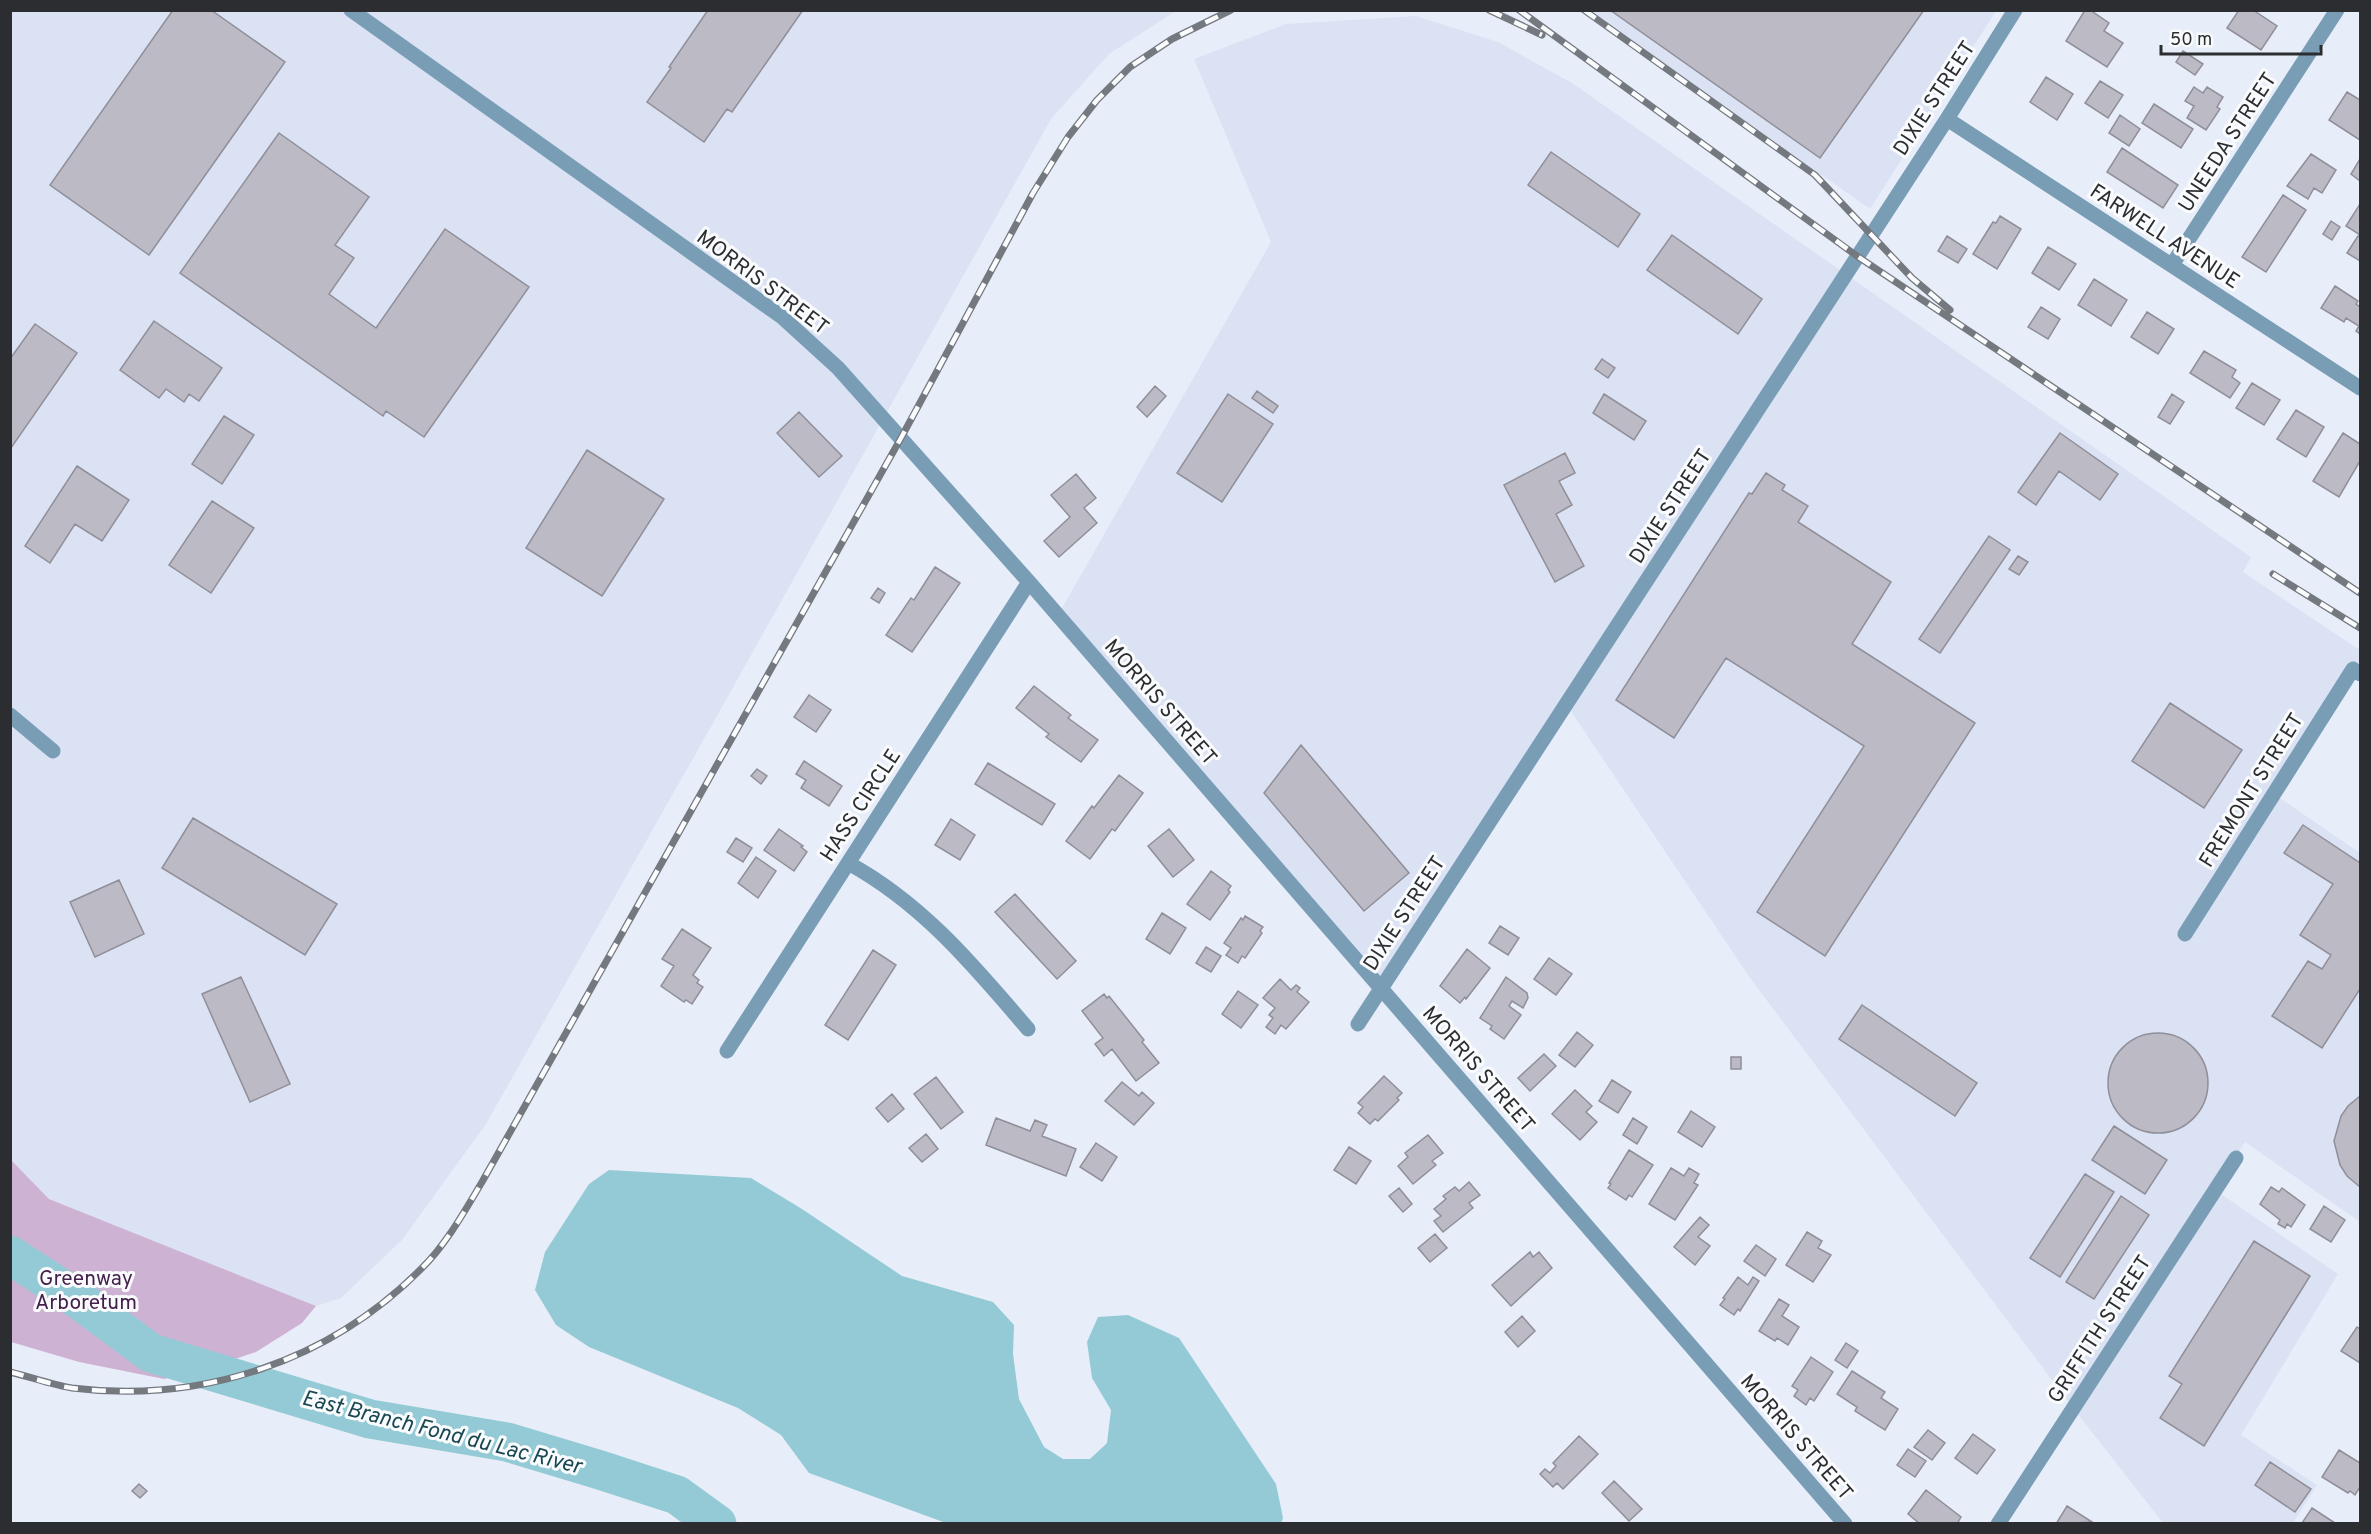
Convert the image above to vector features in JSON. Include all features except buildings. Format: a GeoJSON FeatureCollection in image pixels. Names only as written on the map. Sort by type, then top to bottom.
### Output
{"type":"FeatureCollection","features":[{"type":"Feature","properties":{"kind":"street","name":"MORRIS STREET"},"geometry":{"type":"LineString","coordinates":[[351,10],[782,317],[837,368],[1029,582],[1845,1524]]}},
{"type":"Feature","properties":{"kind":"street","name":"DIXIE STREET"},"geometry":{"type":"LineString","coordinates":[[1358,1024],[1947,119],[2015,10]]}},
{"type":"Feature","properties":{"kind":"street","name":"UNEEDA STREET"},"geometry":{"type":"LineString","coordinates":[[2172,265],[2337,10]]}},
{"type":"Feature","properties":{"kind":"street","name":"FARWELL AVENUE"},"geometry":{"type":"LineString","coordinates":[[1947,119],[2361,388]]}},
{"type":"Feature","properties":{"kind":"street","name":"HASS CIRCLE"},"geometry":{"type":"LineString","coordinates":[[728,1051],[1029,582]]}},
{"type":"Feature","properties":{"kind":"street","name":"FREMONT STREET"},"geometry":{"type":"LineString","coordinates":[[2185,933],[2357,671]]}},
{"type":"Feature","properties":{"kind":"street"},"geometry":{"type":"LineString","coordinates":[[10,715],[53,751]]}},
{"type":"Feature","properties":{"kind":"street"},"geometry":{"type":"LineString","coordinates":[[848,863],[888,888],[931,922],[969,961],[1028,1029]]}},
{"type":"Feature","properties":{"kind":"street","name":"GRIFFITH STREET"},"geometry":{"type":"LineString","coordinates":[[1998,1524],[2236,1158]]}},
{"type":"Feature","properties":{"kind":"shaded area"},"geometry":{"type":"Polygon","coordinates":[[[10,11],[1176,11],[1109,54],[1051,119],[486,1124],[402,1240],[341,1298],[316,1306],[49,1199],[11,1160],[10,11]]]}},
{"type":"Feature","properties":{"kind":"shaded area"},"geometry":{"type":"Polygon","coordinates":[[[1589,11],[1996,11],[1870,209],[1589,11]]]}},
{"type":"Feature","properties":{"kind":"shaded area"},"geometry":{"type":"Polygon","coordinates":[[[1416,16],[1498,42],[1572,83],[2251,557],[2243,572],[2360,650],[2360,660],[2274,794],[2360,853],[2360,1222],[2245,1142],[2215,1190],[2338,1274],[2241,1435],[2317,1485],[2293,1523],[2163,1523],[2073,1408],[1750,978],[1566,704],[1380,987],[1058,615],[1271,242],[1194,59],[1286,24],[1416,16]]]}},
{"type":"Feature","properties":{"kind":"green space","name":"Greenway Arboretum"},"geometry":{"type":"Polygon","coordinates":[[[11,1160],[49,1199],[316,1306],[302,1323],[256,1352],[164,1379],[79,1362],[11,1342],[11,1160]]]}},
{"type":"Feature","properties":{"kind":"water"},"geometry":{"type":"Polygon","coordinates":[[[609,1170],[751,1178],[902,1276],[993,1302],[1014,1325],[1013,1354],[1019,1399],[1044,1447],[1063,1459],[1090,1459],[1107,1443],[1111,1410],[1092,1378],[1087,1342],[1098,1317],[1128,1315],[1179,1338],[1276,1484],[1283,1518],[1281,1523],[946,1523],[809,1473],[781,1435],[738,1408],[589,1347],[556,1325],[535,1290],[545,1252],[589,1184],[609,1170]]]}},
{"type":"Feature","properties":{"kind":"waterway","name":"East Branch Fond du Lac River"},"geometry":{"type":"LineString","coordinates":[[10,1255],[82,1302],[151,1353],[370,1419],[507,1442],[600,1470],[677,1495],[717,1524]]}},
{"type":"Feature","properties":{"kind":"railway"},"geometry":{"type":"LineString","coordinates":[[10,1372],[72,1388],[121,1391],[169,1389],[216,1382],[261,1369],[305,1351],[347,1328],[386,1301],[431,1258],[455,1227],[482,1182],[901,438],[1033,193],[1068,137],[1097,100],[1130,67],[1172,39],[1231,10]]}},
{"type":"Feature","properties":{"kind":"railway"},"geometry":{"type":"LineString","coordinates":[[1489,10],[1542,35]]}},
{"type":"Feature","properties":{"kind":"railway"},"geometry":{"type":"LineString","coordinates":[[1519,10],[1857,256],[2360,593]]}},
{"type":"Feature","properties":{"kind":"railway"},"geometry":{"type":"LineString","coordinates":[[1584,10],[1815,175],[1912,278],[1950,310]]}},
{"type":"Feature","properties":{"kind":"railway"},"geometry":{"type":"LineString","coordinates":[[2273,574],[2360,628]]}}]}
